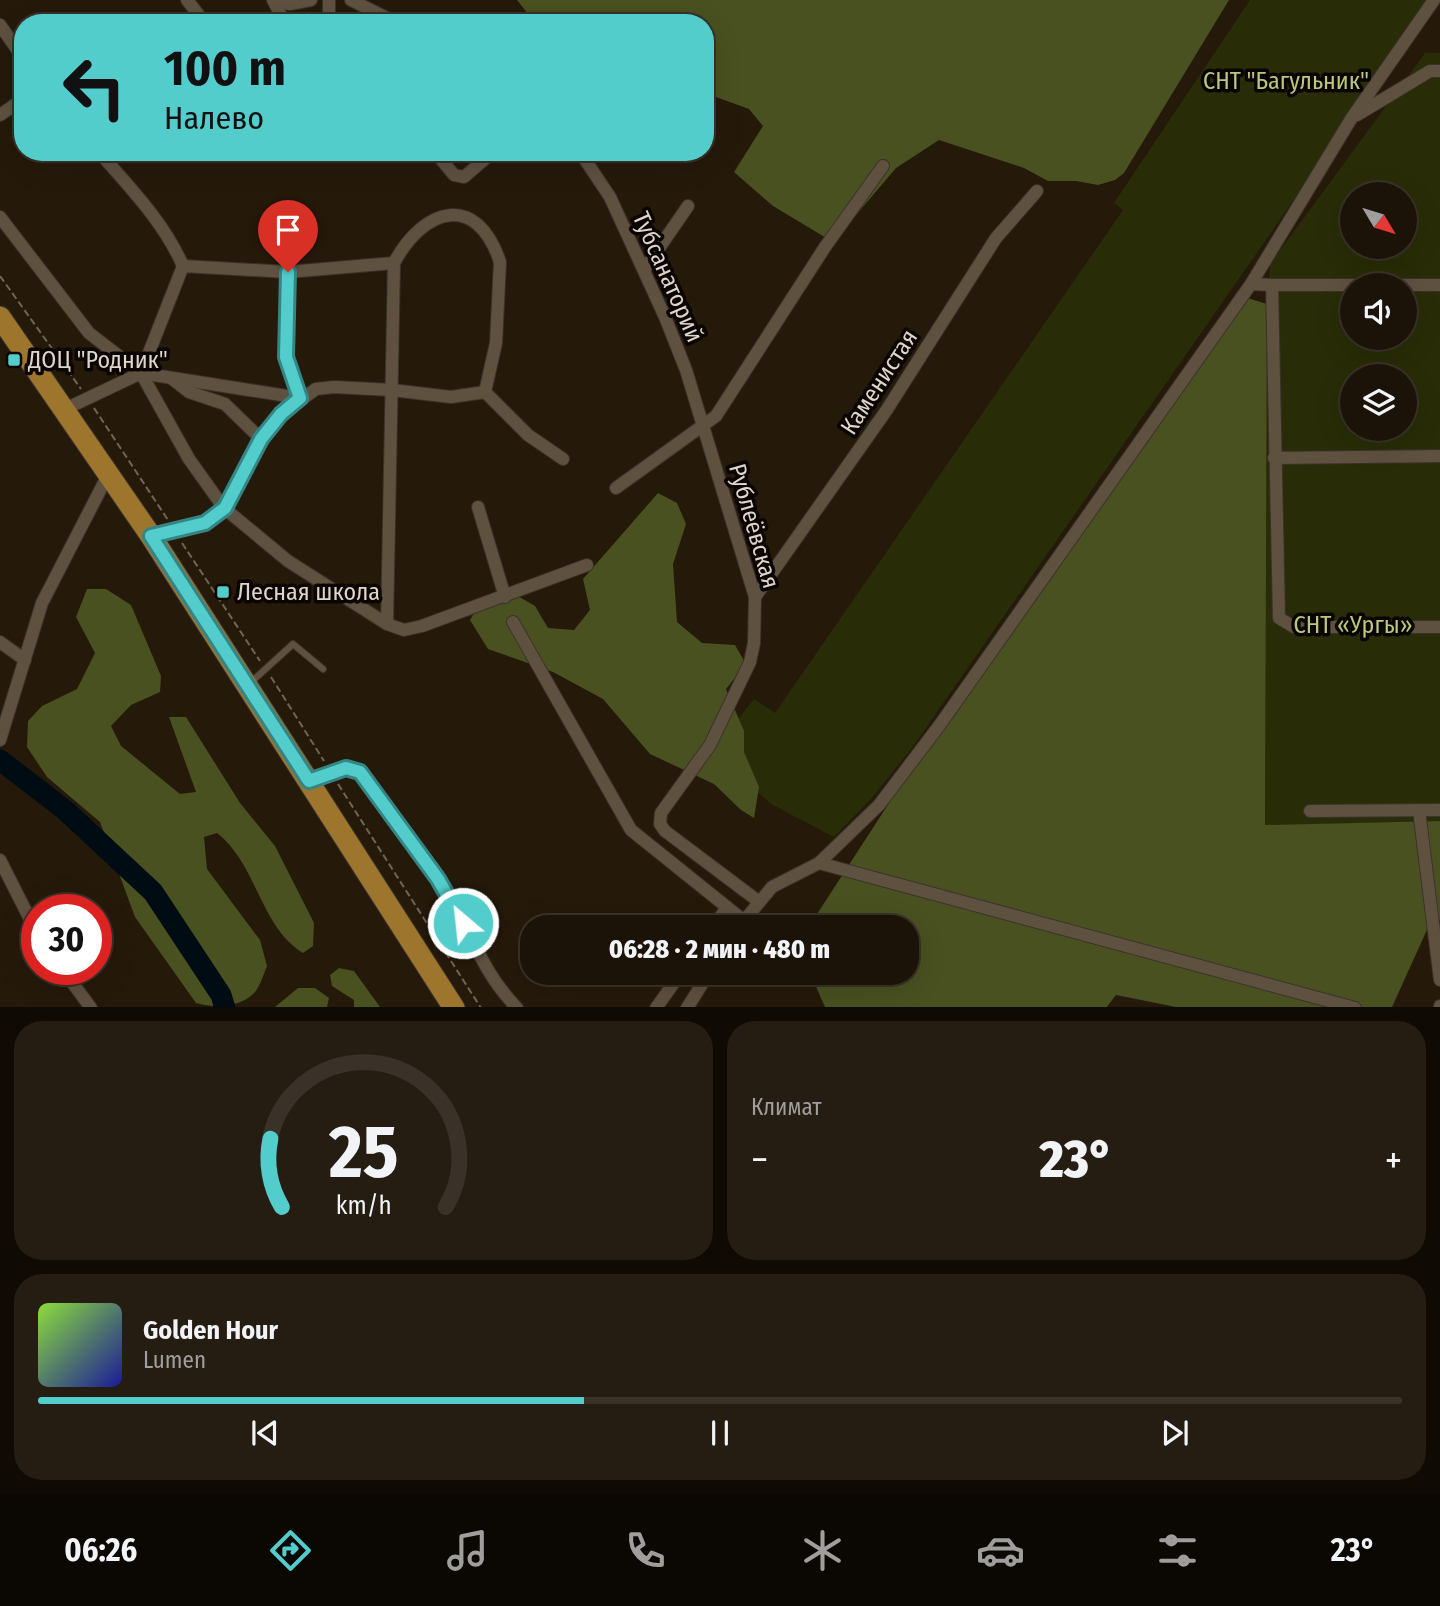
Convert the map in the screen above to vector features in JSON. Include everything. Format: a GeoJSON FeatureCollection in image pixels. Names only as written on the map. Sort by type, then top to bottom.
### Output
{"type":"FeatureCollection","features":[{"type":"Feature","properties":{"kind":"main road"},"geometry":{"type":"LineString","coordinates":[[0,317],[151,536],[454,1007]]}},
{"type":"Feature","properties":{"kind":"street"},"geometry":{"type":"LineString","coordinates":[[187,0],[198,14]]}},
{"type":"Feature","properties":{"kind":"street"},"geometry":{"type":"LineString","coordinates":[[273,0],[290,4],[311,0]]}},
{"type":"Feature","properties":{"kind":"street"},"geometry":{"type":"LineString","coordinates":[[351,0],[379,14]]}},
{"type":"Feature","properties":{"kind":"street"},"geometry":{"type":"LineString","coordinates":[[747,915],[772,887],[819,863],[879,805],[940,726],[1251,284],[1351,119],[1434,0]]}},
{"type":"Feature","properties":{"kind":"street"},"geometry":{"type":"LineString","coordinates":[[0,25],[14,45]]}},
{"type":"Feature","properties":{"kind":"street"},"geometry":{"type":"LineString","coordinates":[[1351,119],[1430,71],[1440,71]]}},
{"type":"Feature","properties":{"kind":"street"},"geometry":{"type":"LineString","coordinates":[[107,161],[159,222],[172,240],[183,266],[141,373]]}},
{"type":"Feature","properties":{"kind":"street"},"geometry":{"type":"LineString","coordinates":[[442,161],[454,175],[464,177],[483,161]]}},
{"type":"Feature","properties":{"kind":"street","name":"Тубсанаторий"},"geometry":{"type":"LineString","coordinates":[[586,161],[610,197],[644,270],[686,370],[703,427]]}},
{"type":"Feature","properties":{"kind":"street"},"geometry":{"type":"LineString","coordinates":[[616,488],[703,427],[727,402],[825,247],[883,166]]}},
{"type":"Feature","properties":{"kind":"street","name":"Каменистая"},"geometry":{"type":"LineString","coordinates":[[755,597],[886,411],[996,238],[1037,191]]}},
{"type":"Feature","properties":{"kind":"street"},"geometry":{"type":"LineString","coordinates":[[644,270],[688,206]]}},
{"type":"Feature","properties":{"kind":"street"},"geometry":{"type":"LineString","coordinates":[[387,624],[394,263],[418,228],[435,217],[456,215],[474,221],[487,234],[500,262],[496,343],[485,392]]}},
{"type":"Feature","properties":{"kind":"street"},"geometry":{"type":"LineString","coordinates":[[0,217],[89,333],[141,373],[189,459],[225,508],[288,561],[387,624],[404,629],[422,626],[587,565]]}},
{"type":"Feature","properties":{"kind":"street"},"geometry":{"type":"LineString","coordinates":[[183,266],[288,272],[394,263]]}},
{"type":"Feature","properties":{"kind":"street"},"geometry":{"type":"LineString","coordinates":[[288,272],[286,357],[300,398]]}},
{"type":"Feature","properties":{"kind":"street"},"geometry":{"type":"LineString","coordinates":[[1251,284],[1440,285]]}},
{"type":"Feature","properties":{"kind":"street"},"geometry":{"type":"LineString","coordinates":[[1272,285],[1279,618],[1294,627],[1440,627]]}},
{"type":"Feature","properties":{"kind":"street"},"geometry":{"type":"LineString","coordinates":[[63,410],[141,373],[300,398]]}},
{"type":"Feature","properties":{"kind":"street"},"geometry":{"type":"LineString","coordinates":[[170,377],[189,392],[225,404],[261,439]]}},
{"type":"Feature","properties":{"kind":"street"},"geometry":{"type":"LineString","coordinates":[[151,536],[205,523],[225,508],[261,439],[281,414],[316,389],[334,387],[392,390],[451,397],[485,392]]}},
{"type":"Feature","properties":{"kind":"street"},"geometry":{"type":"LineString","coordinates":[[485,392],[528,435],[563,459]]}},
{"type":"Feature","properties":{"kind":"street","name":"Рублеёвская"},"geometry":{"type":"LineString","coordinates":[[703,427],[755,597],[754,643],[750,662],[710,744],[661,813],[660,824],[665,831],[758,901]]}},
{"type":"Feature","properties":{"kind":"street"},"geometry":{"type":"LineString","coordinates":[[1274,458],[1440,456]]}},
{"type":"Feature","properties":{"kind":"street"},"geometry":{"type":"LineString","coordinates":[[0,740],[55,573],[108,475]]}},
{"type":"Feature","properties":{"kind":"street"},"geometry":{"type":"LineString","coordinates":[[478,507],[505,597]]}},
{"type":"Feature","properties":{"kind":"street"},"geometry":{"type":"LineString","coordinates":[[513,622],[631,830],[727,907],[733,915]]}},
{"type":"Feature","properties":{"kind":"street"},"geometry":{"type":"LineString","coordinates":[[0,642],[25,660]]}},
{"type":"Feature","properties":{"kind":"street"},"geometry":{"type":"LineString","coordinates":[[309,781],[351,767],[360,772],[454,904],[480,961],[494,983],[517,1007]]}},
{"type":"Feature","properties":{"kind":"street"},"geometry":{"type":"LineString","coordinates":[[1419,810],[1440,980]]}},
{"type":"Feature","properties":{"kind":"street"},"geometry":{"type":"LineString","coordinates":[[1310,811],[1440,810]]}},
{"type":"Feature","properties":{"kind":"street"},"geometry":{"type":"LineString","coordinates":[[0,860],[21,901]]}},
{"type":"Feature","properties":{"kind":"street"},"geometry":{"type":"LineString","coordinates":[[819,863],[1355,1007]]}},
{"type":"Feature","properties":{"kind":"street"},"geometry":{"type":"LineString","coordinates":[[722,915],[727,907]]}},
{"type":"Feature","properties":{"kind":"street"},"geometry":{"type":"LineString","coordinates":[[74,985],[91,1007]]}},
{"type":"Feature","properties":{"kind":"street"},"geometry":{"type":"LineString","coordinates":[[656,1007],[672,985]]}},
{"type":"Feature","properties":{"kind":"street"},"geometry":{"type":"LineString","coordinates":[[687,1007],[701,985]]}},
{"type":"Feature","properties":{"kind":"lane"},"geometry":{"type":"LineString","coordinates":[[247,686],[293,644],[323,669]]}},
{"type":"Feature","properties":{"kind":"path"},"geometry":{"type":"LineString","coordinates":[[0,276],[88,398],[481,1007]]}},
{"type":"Feature","properties":{"kind":"green space"},"geometry":{"type":"Polygon","coordinates":[[[517,0],[1229,0],[1124,173],[1115,180],[1098,185],[1076,181],[1048,181],[1024,168],[939,140],[896,168],[833,242],[773,206],[734,172],[763,126],[749,109],[714,96],[714,14],[528,14],[517,0]]]}},
{"type":"Feature","properties":{"kind":"green space","name":"СНТ \"Багульник\""},"geometry":{"type":"Polygon","coordinates":[[[1250,0],[1433,0],[912,748],[871,799],[834,837],[771,804],[712,752],[754,699],[775,713],[1123,210],[1114,203],[1250,0]]]}},
{"type":"Feature","properties":{"kind":"green space","name":"СНТ «Ургы»"},"geometry":{"type":"Polygon","coordinates":[[[1425,53],[1440,53],[1440,821],[1265,826],[1267,304],[1270,264],[1425,53]]]}},
{"type":"Feature","properties":{"kind":"green space"},"geometry":{"type":"Polygon","coordinates":[[[1244,297],[1267,304],[1265,825],[1440,821],[1440,920],[1431,921],[1392,1007],[1176,1007],[1116,995],[1107,1007],[825,1007],[815,985],[919,985],[919,915],[816,915],[939,726],[1244,297]]]}},
{"type":"Feature","properties":{"kind":"green space"},"geometry":{"type":"Polygon","coordinates":[[[658,493],[677,503],[686,524],[673,564],[677,622],[702,643],[735,645],[746,664],[726,689],[744,731],[744,752],[759,787],[754,818],[741,810],[714,784],[650,754],[603,699],[553,672],[488,649],[470,620],[480,603],[507,590],[535,606],[548,628],[574,630],[590,610],[583,579],[658,493]]]}},
{"type":"Feature","properties":{"kind":"green space"},"geometry":{"type":"Polygon","coordinates":[[[87,589],[106,589],[131,605],[161,676],[160,692],[131,705],[111,726],[121,746],[180,794],[196,792],[169,717],[186,717],[240,803],[275,846],[314,923],[313,946],[303,953],[277,928],[230,846],[217,833],[204,837],[207,869],[260,940],[267,966],[257,989],[249,997],[235,1004],[211,1006],[196,1003],[135,917],[100,822],[47,777],[27,747],[28,721],[42,706],[77,689],[95,653],[76,617],[87,589]]]}},
{"type":"Feature","properties":{"kind":"green space"},"geometry":{"type":"Polygon","coordinates":[[[339,968],[354,971],[380,1007],[354,1007],[354,1000],[332,986],[330,975],[339,968]]]}},
{"type":"Feature","properties":{"kind":"green space"},"geometry":{"type":"Polygon","coordinates":[[[298,988],[315,988],[329,998],[327,1007],[275,1007],[298,988]]]}},
{"type":"Feature","properties":{"kind":"waterway"},"geometry":{"type":"LineString","coordinates":[[0,760],[65,810],[153,892],[221,995],[225,1007]]}},
{"type":"Feature","properties":{"kind":"place","name":"ДОЦ \"Родник\""},"geometry":{"type":"Point","coordinates":[14,360]}},
{"type":"Feature","properties":{"kind":"place","name":"Лесная школа"},"geometry":{"type":"Point","coordinates":[223,592]}},
{"type":"Feature","properties":{"kind":"route"},"geometry":{"type":"LineString","coordinates":[[288,272],[286,357],[300,398],[281,414],[261,439],[225,508],[205,523],[151,536],[309,781],[346,768],[356,768],[438,879],[463,923]]}}]}
